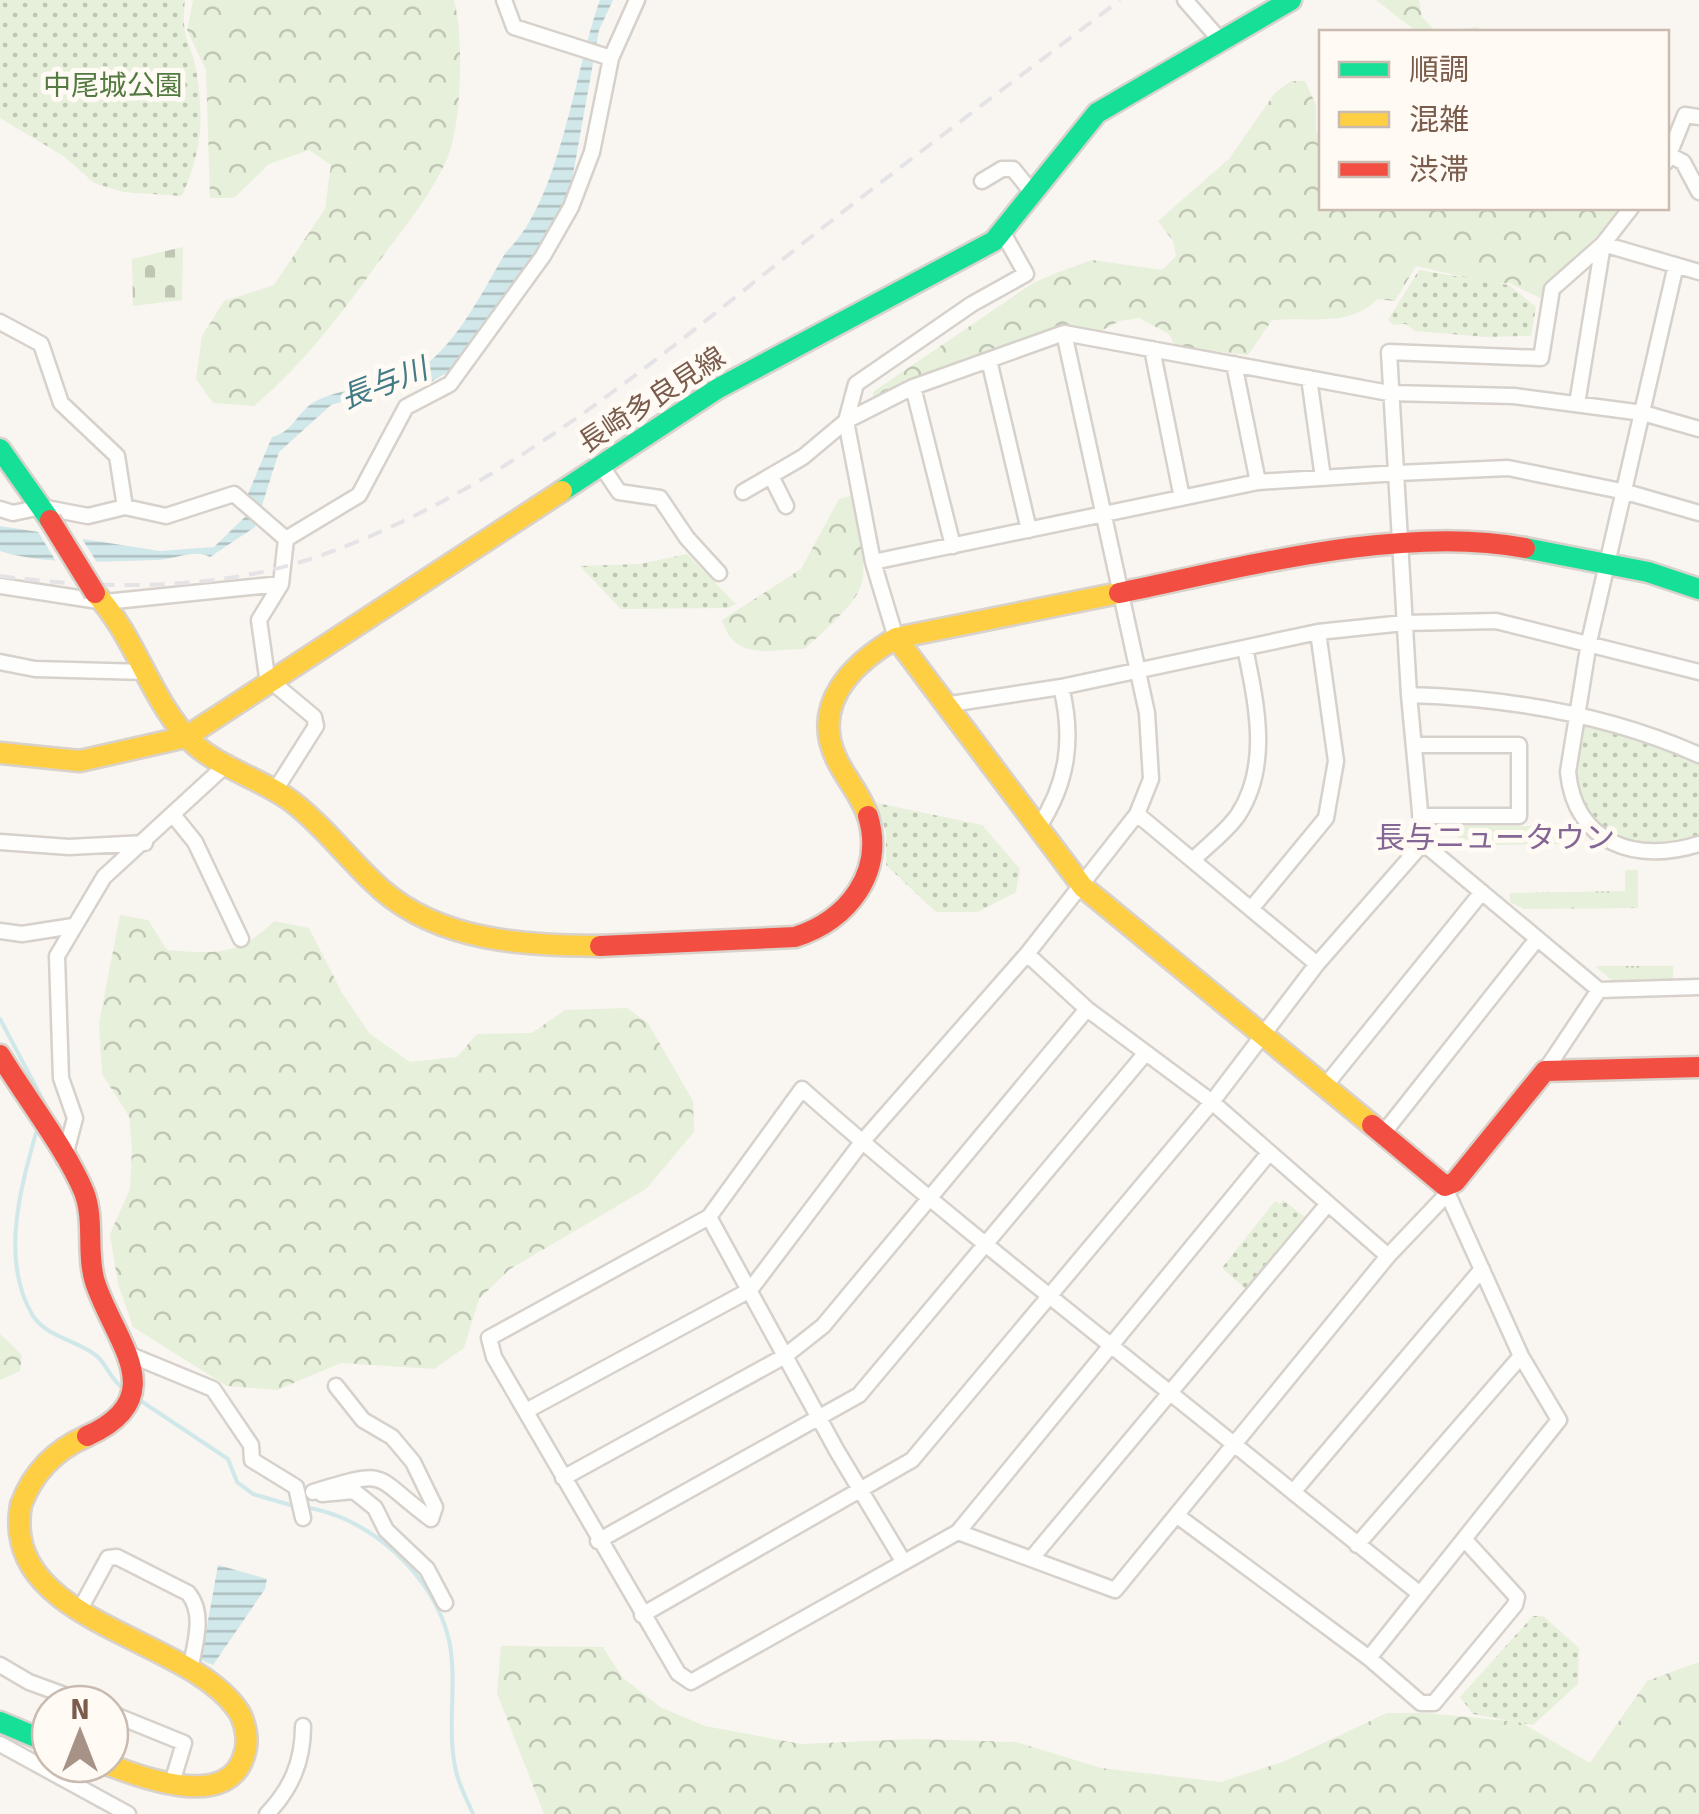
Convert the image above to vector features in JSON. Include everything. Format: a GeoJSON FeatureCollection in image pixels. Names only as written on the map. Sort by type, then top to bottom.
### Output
{"type":"FeatureCollection","features":[{"type":"Feature","properties":{"kind":"street"},"geometry":{"type":"LineString","coordinates":[[504,0],[514,27],[609,58]]}},
{"type":"Feature","properties":{"kind":"street"},"geometry":{"type":"LineString","coordinates":[[286,540],[358,496],[406,407],[450,384],[492,333],[571,207],[592,152],[609,58],[638,0]]}},
{"type":"Feature","properties":{"kind":"street"},"geometry":{"type":"LineString","coordinates":[[1185,0],[1220,40]]}},
{"type":"Feature","properties":{"kind":"street","name":"長崎多良見線"},"geometry":{"type":"LineString","coordinates":[[0,753],[80,761],[186,737],[732,380],[932,278],[1003,233],[1097,113],[1291,0]]}},
{"type":"Feature","properties":{"kind":"street"},"geometry":{"type":"LineString","coordinates":[[1699,117],[1685,115],[1677,126],[1669,159],[1682,162],[1699,192]]}},
{"type":"Feature","properties":{"kind":"street"},"geometry":{"type":"LineString","coordinates":[[982,181],[1002,169],[1013,169],[1034,195]]}},
{"type":"Feature","properties":{"kind":"street"},"geometry":{"type":"LineString","coordinates":[[1629,210],[1603,244],[1552,290],[1541,358],[1389,352],[1409,695],[1423,843],[1599,990],[1699,987]]}},
{"type":"Feature","properties":{"kind":"street"},"geometry":{"type":"LineString","coordinates":[[1003,233],[1026,274],[972,304],[856,384],[846,421],[873,562],[896,638],[1083,887],[1446,1190],[1521,1356],[1559,1420],[1368,1658]]}},
{"type":"Feature","properties":{"kind":"street"},"geometry":{"type":"LineString","coordinates":[[1603,244],[1699,272]]}},
{"type":"Feature","properties":{"kind":"street"},"geometry":{"type":"LineString","coordinates":[[1577,404],[1603,244]]}},
{"type":"Feature","properties":{"kind":"street"},"geometry":{"type":"LineString","coordinates":[[1676,265],[1589,642],[1569,749],[1570,792],[1598,834],[1640,852],[1669,854],[1699,844]]}},
{"type":"Feature","properties":{"kind":"street"},"geometry":{"type":"LineString","coordinates":[[0,322],[41,344],[61,404],[116,456],[125,507]]}},
{"type":"Feature","properties":{"kind":"street"},"geometry":{"type":"LineString","coordinates":[[743,492],[846,421],[913,387],[1064,332],[1389,393],[1514,396],[1643,413],[1699,429]]}},
{"type":"Feature","properties":{"kind":"street"},"geometry":{"type":"LineString","coordinates":[[526,1410],[750,1290],[862,1142],[1027,954],[1137,814],[1151,779],[1151,741],[1064,332]]}},
{"type":"Feature","properties":{"kind":"street"},"geometry":{"type":"LineString","coordinates":[[1152,349],[1182,498]]}},
{"type":"Feature","properties":{"kind":"street"},"geometry":{"type":"LineString","coordinates":[[989,360],[1029,530]]}},
{"type":"Feature","properties":{"kind":"street"},"geometry":{"type":"LineString","coordinates":[[1234,364],[1258,482]]}},
{"type":"Feature","properties":{"kind":"street"},"geometry":{"type":"LineString","coordinates":[[1309,378],[1322,478]]}},
{"type":"Feature","properties":{"kind":"street"},"geometry":{"type":"LineString","coordinates":[[913,387],[953,546]]}},
{"type":"Feature","properties":{"kind":"street"},"geometry":{"type":"LineString","coordinates":[[0,449],[46,514],[186,737],[276,789],[325,828],[383,890],[431,924],[566,944],[814,933],[844,915],[860,893],[870,866],[872,832],[865,808],[831,749],[833,705],[848,670],[896,638],[1275,560],[1400,544],[1505,544],[1607,564],[1699,589]]}},
{"type":"Feature","properties":{"kind":"street"},"geometry":{"type":"LineString","coordinates":[[601,465],[618,492],[660,498],[687,538],[719,572]]}},
{"type":"Feature","properties":{"kind":"street"},"geometry":{"type":"LineString","coordinates":[[873,562],[1258,482],[1398,473],[1508,468],[1626,492],[1699,513]]}},
{"type":"Feature","properties":{"kind":"street"},"geometry":{"type":"LineString","coordinates":[[771,476],[786,506]]}},
{"type":"Feature","properties":{"kind":"street"},"geometry":{"type":"LineString","coordinates":[[0,508],[13,513],[88,516],[125,507],[166,516],[234,494],[286,540]]}},
{"type":"Feature","properties":{"kind":"street"},"geometry":{"type":"LineString","coordinates":[[276,789],[316,726],[314,717],[270,683],[259,620],[282,584],[286,540]]}},
{"type":"Feature","properties":{"kind":"street"},"geometry":{"type":"LineString","coordinates":[[0,586],[100,598],[282,584]]}},
{"type":"Feature","properties":{"kind":"street"},"geometry":{"type":"LineString","coordinates":[[944,705],[1061,686],[1318,632],[1404,623],[1496,621],[1699,672]]}},
{"type":"Feature","properties":{"kind":"street"},"geometry":{"type":"LineString","coordinates":[[1251,909],[1326,818],[1336,760],[1318,632]]}},
{"type":"Feature","properties":{"kind":"street"},"geometry":{"type":"LineString","coordinates":[[1194,859],[1239,814],[1258,758],[1258,712],[1244,648]]}},
{"type":"Feature","properties":{"kind":"street"},"geometry":{"type":"LineString","coordinates":[[0,662],[35,670],[145,672]]}},
{"type":"Feature","properties":{"kind":"street"},"geometry":{"type":"LineString","coordinates":[[1038,828],[1056,801],[1064,774],[1070,723],[1061,686]]}},
{"type":"Feature","properties":{"kind":"street"},"geometry":{"type":"LineString","coordinates":[[1409,695],[1492,698],[1576,714],[1661,738],[1699,755]]}},
{"type":"Feature","properties":{"kind":"street"},"geometry":{"type":"LineString","coordinates":[[1414,745],[1519,745],[1519,816],[1420,816]]}},
{"type":"Feature","properties":{"kind":"street"},"geometry":{"type":"LineString","coordinates":[[64,1160],[75,1118],[60,1078],[58,956],[104,877],[146,843],[228,763]]}},
{"type":"Feature","properties":{"kind":"street"},"geometry":{"type":"LineString","coordinates":[[1137,814],[1317,964]]}},
{"type":"Feature","properties":{"kind":"street"},"geometry":{"type":"LineString","coordinates":[[174,816],[195,842],[241,939]]}},
{"type":"Feature","properties":{"kind":"street"},"geometry":{"type":"LineString","coordinates":[[0,842],[69,848],[146,843]]}},
{"type":"Feature","properties":{"kind":"street"},"geometry":{"type":"LineString","coordinates":[[642,1615],[912,1460],[1212,1102],[1317,964],[1423,843]]}},
{"type":"Feature","properties":{"kind":"street"},"geometry":{"type":"LineString","coordinates":[[1325,1086],[1482,892]]}},
{"type":"Feature","properties":{"kind":"street"},"geometry":{"type":"LineString","coordinates":[[0,931],[22,934],[73,926]]}},
{"type":"Feature","properties":{"kind":"street"},"geometry":{"type":"LineString","coordinates":[[1382,1134],[1537,938]]}},
{"type":"Feature","properties":{"kind":"street"},"geometry":{"type":"LineString","coordinates":[[1027,954],[1144,1055],[1212,1102],[1326,1206],[1388,1256]]}},
{"type":"Feature","properties":{"kind":"street"},"geometry":{"type":"LineString","coordinates":[[958,1532],[1115,1590],[1388,1256],[1455,1182],[1544,1071],[1599,990]]}},
{"type":"Feature","properties":{"kind":"street"},"geometry":{"type":"LineString","coordinates":[[563,1478],[785,1356],[823,1326],[1087,1009]]}},
{"type":"Feature","properties":{"kind":"street"},"geometry":{"type":"LineString","coordinates":[[0,1055],[7,1089],[64,1160],[89,1209],[90,1264],[97,1290],[133,1356],[130,1393],[106,1429],[54,1454],[33,1478],[18,1516],[12,1546],[22,1574],[78,1613],[234,1699],[245,1718],[248,1741],[244,1760],[214,1789],[197,1792],[130,1772]]}},
{"type":"Feature","properties":{"kind":"street"},"geometry":{"type":"LineString","coordinates":[[598,1541],[859,1395],[1144,1055]]}},
{"type":"Feature","properties":{"kind":"street"},"geometry":{"type":"LineString","coordinates":[[1544,1071],[1699,1067]]}},
{"type":"Feature","properties":{"kind":"street"},"geometry":{"type":"LineString","coordinates":[[1269,1153],[1110,1344],[958,1532],[691,1682],[678,1672],[598,1541],[494,1357],[489,1338],[709,1217],[802,1089],[933,1197],[984,1245],[1050,1295],[1110,1344],[1169,1391],[1357,1545],[1420,1594]]}},
{"type":"Feature","properties":{"kind":"street"},"geometry":{"type":"LineString","coordinates":[[1031,1558],[1326,1206]]}},
{"type":"Feature","properties":{"kind":"street"},"geometry":{"type":"LineString","coordinates":[[709,1217],[859,1490],[904,1561]]}},
{"type":"Feature","properties":{"kind":"street"},"geometry":{"type":"LineString","coordinates":[[1293,1492],[1482,1269]]}},
{"type":"Feature","properties":{"kind":"street"},"geometry":{"type":"LineString","coordinates":[[133,1356],[213,1390],[251,1445],[252,1460],[302,1492],[327,1496],[354,1491],[386,1530],[427,1569],[445,1603]]}},
{"type":"Feature","properties":{"kind":"street"},"geometry":{"type":"LineString","coordinates":[[1357,1545],[1521,1356]]}},
{"type":"Feature","properties":{"kind":"street"},"geometry":{"type":"LineString","coordinates":[[302,1492],[366,1475],[389,1481],[430,1519],[434,1507],[413,1462],[392,1437],[363,1420],[336,1386]]}},
{"type":"Feature","properties":{"kind":"street"},"geometry":{"type":"LineString","coordinates":[[302,1492],[303,1517]]}},
{"type":"Feature","properties":{"kind":"street"},"geometry":{"type":"LineString","coordinates":[[1178,1516],[1421,1702],[1434,1703],[1515,1605],[1517,1596],[1465,1540]]}},
{"type":"Feature","properties":{"kind":"street"},"geometry":{"type":"LineString","coordinates":[[78,1613],[108,1558],[118,1557],[188,1593],[196,1602],[198,1618],[190,1672]]}},
{"type":"Feature","properties":{"kind":"street"},"geometry":{"type":"LineString","coordinates":[[0,1665],[34,1684]]}},
{"type":"Feature","properties":{"kind":"street"},"geometry":{"type":"LineString","coordinates":[[130,1721],[184,1743],[171,1786]]}},
{"type":"Feature","properties":{"kind":"street"},"geometry":{"type":"LineString","coordinates":[[0,1722],[30,1735]]}},
{"type":"Feature","properties":{"kind":"street"},"geometry":{"type":"LineString","coordinates":[[267,1814],[292,1780],[300,1760],[303,1726]]}},
{"type":"Feature","properties":{"kind":"street"},"geometry":{"type":"LineString","coordinates":[[0,1744],[128,1814]]}},
{"type":"Feature","properties":{"kind":"green space","name":"中尾城公園"},"geometry":{"type":"Polygon","coordinates":[[[0,0],[185,0],[184,25],[197,75],[200,123],[197,151],[182,196],[123,192],[94,183],[65,157],[0,118],[0,0]]]}},
{"type":"Feature","properties":{"kind":"green space"},"geometry":{"type":"Polygon","coordinates":[[[193,0],[454,0],[457,16],[460,57],[456,125],[441,171],[412,217],[326,332],[254,406],[213,403],[196,379],[202,336],[224,301],[274,285],[325,209],[331,165],[309,150],[269,164],[234,198],[210,198],[206,70],[187,30],[193,0]]]}},
{"type":"Feature","properties":{"kind":"green space"},"geometry":{"type":"Polygon","coordinates":[[[1376,0],[1419,0],[1422,17],[1434,30],[1414,30],[1376,0]]]}},
{"type":"Feature","properties":{"kind":"green space"},"geometry":{"type":"Polygon","coordinates":[[[1291,81],[1305,81],[1316,105],[1319,210],[1621,210],[1559,274],[1542,299],[1509,283],[1490,283],[1416,266],[1395,301],[1377,299],[1367,308],[1342,317],[1272,320],[1248,355],[1176,347],[1169,334],[1139,318],[1119,321],[1101,331],[1058,330],[873,404],[873,392],[1033,283],[1092,260],[1162,270],[1176,256],[1173,241],[1158,221],[1229,159],[1275,93],[1291,81]]]}},
{"type":"Feature","properties":{"kind":"green space"},"geometry":{"type":"Polygon","coordinates":[[[183,247],[182,300],[133,306],[132,259],[183,247]]]}},
{"type":"Feature","properties":{"kind":"green space"},"geometry":{"type":"Polygon","coordinates":[[[1419,270],[1509,285],[1536,307],[1531,336],[1486,337],[1415,331],[1406,324],[1393,325],[1388,320],[1419,270]]]}},
{"type":"Feature","properties":{"kind":"green space"},"geometry":{"type":"Polygon","coordinates":[[[851,496],[864,568],[862,583],[845,610],[805,649],[755,650],[735,642],[722,620],[801,569],[839,499],[851,496]]]}},
{"type":"Feature","properties":{"kind":"green space"},"geometry":{"type":"Polygon","coordinates":[[[687,554],[736,604],[728,608],[621,609],[580,566],[640,564],[687,554]]]}},
{"type":"Feature","properties":{"kind":"green space"},"geometry":{"type":"Polygon","coordinates":[[[1588,723],[1699,761],[1699,838],[1677,846],[1638,846],[1597,824],[1574,784],[1579,729],[1588,723]]]}},
{"type":"Feature","properties":{"kind":"green space"},"geometry":{"type":"Polygon","coordinates":[[[877,803],[982,825],[1020,869],[1016,892],[978,912],[936,912],[886,865],[886,833],[877,803]]]}},
{"type":"Feature","properties":{"kind":"green space"},"geometry":{"type":"Polygon","coordinates":[[[1449,826],[1561,826],[1560,844],[1492,845],[1490,837],[1461,840],[1449,826]]]}},
{"type":"Feature","properties":{"kind":"green space"},"geometry":{"type":"Polygon","coordinates":[[[1625,870],[1638,870],[1638,908],[1524,909],[1510,902],[1510,893],[1625,891],[1625,870]]]}},
{"type":"Feature","properties":{"kind":"green space"},"geometry":{"type":"Polygon","coordinates":[[[120,915],[148,920],[167,950],[212,952],[237,947],[274,921],[309,928],[342,993],[370,1034],[410,1062],[457,1057],[477,1034],[532,1033],[565,1010],[627,1008],[648,1023],[693,1101],[694,1132],[646,1189],[510,1269],[479,1299],[464,1348],[434,1369],[341,1363],[277,1390],[227,1386],[133,1327],[118,1284],[110,1234],[130,1189],[132,1149],[129,1116],[102,1074],[99,1023],[120,915]]]}},
{"type":"Feature","properties":{"kind":"green space"},"geometry":{"type":"Polygon","coordinates":[[[1595,966],[1673,966],[1673,983],[1617,985],[1595,966]]]}},
{"type":"Feature","properties":{"kind":"green space"},"geometry":{"type":"Polygon","coordinates":[[[1283,1200],[1309,1220],[1248,1291],[1222,1268],[1275,1201],[1280,1204],[1283,1200]]]}},
{"type":"Feature","properties":{"kind":"green space"},"geometry":{"type":"Polygon","coordinates":[[[0,1334],[22,1355],[20,1371],[0,1380],[0,1334]]]}},
{"type":"Feature","properties":{"kind":"green space"},"geometry":{"type":"Polygon","coordinates":[[[1533,1616],[1543,1616],[1579,1648],[1578,1684],[1533,1725],[1473,1714],[1460,1697],[1533,1616]]]}},
{"type":"Feature","properties":{"kind":"green space"},"geometry":{"type":"Polygon","coordinates":[[[501,1646],[603,1647],[622,1677],[660,1707],[705,1726],[801,1744],[915,1739],[1016,1742],[1101,1768],[1221,1782],[1285,1761],[1387,1713],[1520,1722],[1590,1763],[1647,1681],[1699,1662],[1699,1814],[544,1814],[497,1693],[501,1646]]]}},
{"type":"Feature","properties":{"kind":"water","name":"長与川"},"geometry":{"type":"Polygon","coordinates":[[[600,0],[613,0],[599,30],[570,191],[529,268],[460,365],[429,383],[379,390],[331,405],[279,452],[255,527],[210,557],[198,554],[156,560],[78,562],[0,551],[0,526],[160,551],[214,547],[247,515],[245,501],[272,437],[286,430],[318,400],[399,379],[433,358],[462,326],[540,201],[564,134],[600,0]]]}},
{"type":"Feature","properties":{"kind":"water"},"geometry":{"type":"Polygon","coordinates":[[[218,1565],[267,1579],[265,1589],[213,1665],[201,1660],[218,1565]]]}},
{"type":"Feature","properties":{"kind":"pier"},"geometry":{"type":"Polygon","coordinates":[[[35,527],[79,534],[98,564],[57,563],[35,527]]]}},
{"type":"Feature","properties":{"kind":"waterway"},"geometry":{"type":"LineString","coordinates":[[0,1019],[45,1104],[43,1110]]}},
{"type":"Feature","properties":{"kind":"waterway"},"geometry":{"type":"LineString","coordinates":[[36,1133],[16,1225],[17,1272],[23,1295],[40,1324],[98,1357],[123,1388]]}},
{"type":"Feature","properties":{"kind":"waterway"},"geometry":{"type":"LineString","coordinates":[[138,1399],[228,1459],[237,1482],[253,1494],[294,1506]]}},
{"type":"Feature","properties":{"kind":"waterway"},"geometry":{"type":"LineString","coordinates":[[304,1507],[352,1522],[374,1536],[395,1552],[429,1593],[449,1640],[453,1755],[473,1814]]}},
{"type":"Feature","properties":{"kind":"railway"},"geometry":{"type":"LineString","coordinates":[[0,576],[121,585],[244,575],[322,555],[452,496],[514,460],[632,377],[1120,0]]}},
{"type":"Feature","properties":{"kind":"traffic: fast"},"geometry":{"type":"LineString","coordinates":[[562,491],[717,389],[994,241],[1097,113],[1291,0]]}},
{"type":"Feature","properties":{"kind":"traffic: fast"},"geometry":{"type":"LineString","coordinates":[[0,449],[50,520]]}},
{"type":"Feature","properties":{"kind":"traffic: fast"},"geometry":{"type":"LineString","coordinates":[[1525,548],[1648,572],[1699,589]]}},
{"type":"Feature","properties":{"kind":"traffic: fast"},"geometry":{"type":"LineString","coordinates":[[0,1722],[30,1735]]}},
{"type":"Feature","properties":{"kind":"traffic: slow"},"geometry":{"type":"LineString","coordinates":[[0,753],[80,761],[186,737],[562,491]]}},
{"type":"Feature","properties":{"kind":"traffic: slow"},"geometry":{"type":"LineString","coordinates":[[95,593],[109,609],[185,735],[210,756],[295,804],[371,880],[406,907],[431,921],[485,937],[600,946]]}},
{"type":"Feature","properties":{"kind":"traffic: slow"},"geometry":{"type":"LineString","coordinates":[[868,816],[837,760],[829,721],[840,688],[864,660],[896,638],[1119,593]]}},
{"type":"Feature","properties":{"kind":"traffic: slow"},"geometry":{"type":"LineString","coordinates":[[896,638],[1083,887],[1372,1125]]}},
{"type":"Feature","properties":{"kind":"traffic: slow"},"geometry":{"type":"LineString","coordinates":[[87,1436],[46,1463],[32,1482],[21,1505],[22,1545],[39,1576],[66,1602],[212,1684],[237,1709],[246,1736],[245,1752],[237,1770],[223,1781],[184,1786],[130,1772]]}},
{"type":"Feature","properties":{"kind":"traffic: jam"},"geometry":{"type":"LineString","coordinates":[[50,520],[95,593]]}},
{"type":"Feature","properties":{"kind":"traffic: jam"},"geometry":{"type":"LineString","coordinates":[[1119,593],[1268,561],[1375,545],[1427,541],[1525,548]]}},
{"type":"Feature","properties":{"kind":"traffic: jam"},"geometry":{"type":"LineString","coordinates":[[600,946],[795,937],[814,929],[846,906],[866,875],[872,837],[868,816]]}},
{"type":"Feature","properties":{"kind":"traffic: jam"},"geometry":{"type":"LineString","coordinates":[[0,1055],[84,1192],[95,1282],[131,1366],[133,1386],[128,1404],[113,1421],[87,1436]]}},
{"type":"Feature","properties":{"kind":"traffic: jam"},"geometry":{"type":"LineString","coordinates":[[1372,1125],[1445,1186],[1455,1182],[1545,1071],[1699,1067]]}},
{"type":"Feature","properties":{"kind":"district","name":"長与ニュータウン"},"geometry":{"type":"Point","coordinates":[1495,838]}}]}
